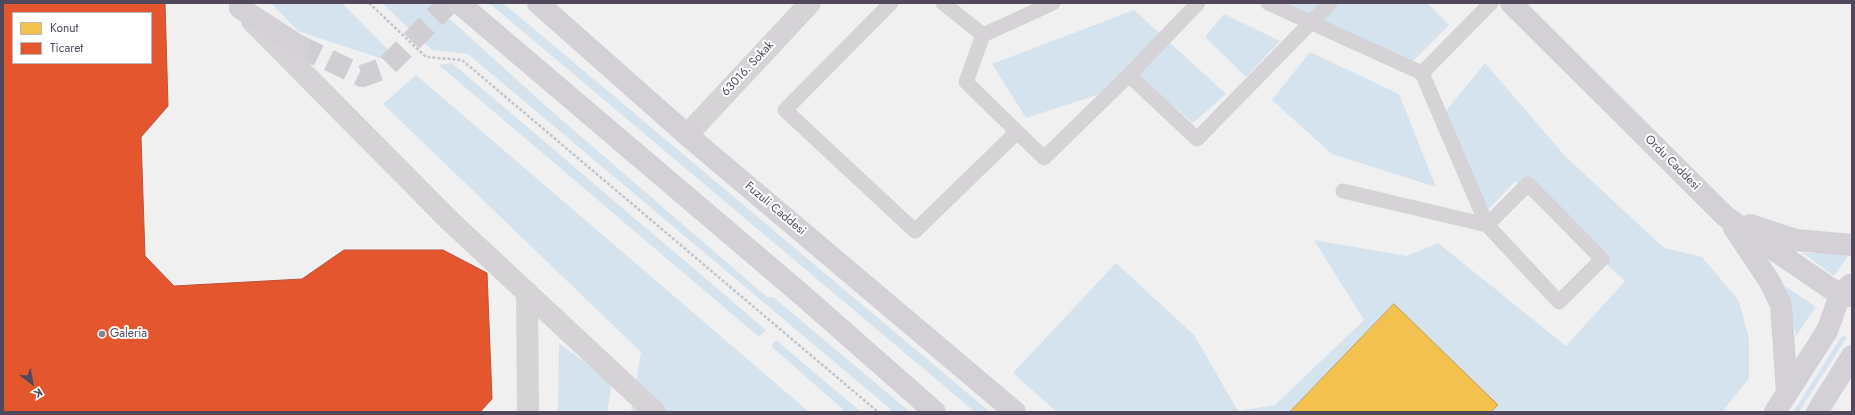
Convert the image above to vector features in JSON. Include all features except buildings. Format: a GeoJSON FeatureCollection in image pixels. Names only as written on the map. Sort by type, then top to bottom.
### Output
{"type":"FeatureCollection","features":[{"type":"Feature","properties":{"kind":"main road"},"geometry":{"type":"LineString","coordinates":[[459,3],[802,294],[935,412]]}},
{"type":"Feature","properties":{"kind":"main road","name":"Fuzuli Caddesi"},"geometry":{"type":"LineString","coordinates":[[538,3],[687,135],[1015,412]]}},
{"type":"Feature","properties":{"kind":"main road","name":"Ordu Caddesi"},"geometry":{"type":"LineString","coordinates":[[1511,3],[1726,217],[1848,291]]}},
{"type":"Feature","properties":{"kind":"main road"},"geometry":{"type":"LineString","coordinates":[[238,6],[299,46]]}},
{"type":"Feature","properties":{"kind":"main road"},"geometry":{"type":"LineString","coordinates":[[1726,217],[1796,240],[1852,245]]}},
{"type":"Feature","properties":{"kind":"main road"},"geometry":{"type":"LineString","coordinates":[[1726,217],[1770,282],[1781,305],[1787,392]]}},
{"type":"Feature","properties":{"kind":"main road"},"geometry":{"type":"LineString","coordinates":[[1775,412],[1827,331],[1848,291]]}},
{"type":"Feature","properties":{"kind":"main road"},"geometry":{"type":"LineString","coordinates":[[1817,412],[1852,356]]}},
{"type":"Feature","properties":{"kind":"street","name":"63016. Sokak"},"geometry":{"type":"LineString","coordinates":[[687,135],[810,3]]}},
{"type":"Feature","properties":{"kind":"street"},"geometry":{"type":"LineString","coordinates":[[238,6],[450,221],[655,412]]}},
{"type":"Feature","properties":{"kind":"street"},"geometry":{"type":"LineString","coordinates":[[527,292],[528,412]]}},
{"type":"Feature","properties":{"kind":"lane"},"geometry":{"type":"LineString","coordinates":[[892,3],[786,110],[916,231],[1018,132]]}},
{"type":"Feature","properties":{"kind":"lane"},"geometry":{"type":"LineString","coordinates":[[943,3],[983,35]]}},
{"type":"Feature","properties":{"kind":"lane"},"geometry":{"type":"LineString","coordinates":[[1053,3],[983,35],[966,82],[1044,158],[1129,75],[1198,3]]}},
{"type":"Feature","properties":{"kind":"lane"},"geometry":{"type":"LineString","coordinates":[[1268,3],[1422,73],[1487,225],[1559,302],[1602,259],[1528,184],[1487,225]]}},
{"type":"Feature","properties":{"kind":"lane"},"geometry":{"type":"LineString","coordinates":[[1129,75],[1197,139],[1330,3]]}},
{"type":"Feature","properties":{"kind":"lane"},"geometry":{"type":"LineString","coordinates":[[1422,73],[1491,3]]}},
{"type":"Feature","properties":{"kind":"lane"},"geometry":{"type":"LineString","coordinates":[[1343,191],[1487,225]]}},
{"type":"Feature","properties":{"kind":"path"},"geometry":{"type":"LineString","coordinates":[[369,3],[426,57],[462,60],[878,412]]}},
{"type":"Feature","properties":{"kind":"shaded area"},"geometry":{"type":"Polygon","coordinates":[[[271,3],[342,3],[404,66],[298,31],[271,3]]]}},
{"type":"Feature","properties":{"kind":"shaded area"},"geometry":{"type":"Polygon","coordinates":[[[382,3],[432,3],[556,115],[767,297],[773,297],[910,412],[894,412],[468,54],[432,50],[382,3]]]}},
{"type":"Feature","properties":{"kind":"shaded area"},"geometry":{"type":"Polygon","coordinates":[[[489,3],[503,3],[990,412],[975,412],[489,3]]]}},
{"type":"Feature","properties":{"kind":"shaded area"},"geometry":{"type":"Polygon","coordinates":[[[1278,3],[1427,3],[1449,25],[1412,62],[1278,3]]]}},
{"type":"Feature","properties":{"kind":"shaded area"},"geometry":{"type":"Polygon","coordinates":[[[1134,10],[1226,94],[1193,123],[1143,80],[1026,118],[992,64],[1134,10]]]}},
{"type":"Feature","properties":{"kind":"shaded area"},"geometry":{"type":"Polygon","coordinates":[[[1224,14],[1280,41],[1246,77],[1205,37],[1224,14]]]}},
{"type":"Feature","properties":{"kind":"shaded area"},"geometry":{"type":"Polygon","coordinates":[[[1310,52],[1399,94],[1436,187],[1332,154],[1272,100],[1310,52]]]}},
{"type":"Feature","properties":{"kind":"shaded area"},"geometry":{"type":"Polygon","coordinates":[[[452,63],[766,330],[759,337],[439,65],[452,63]]]}},
{"type":"Feature","properties":{"kind":"shaded area"},"geometry":{"type":"Polygon","coordinates":[[[1485,63],[1565,156],[1664,248],[1702,257],[1739,301],[1749,339],[1749,378],[1722,412],[1057,412],[1013,373],[1116,263],[1194,335],[1238,411],[1275,405],[1364,320],[1314,240],[1407,256],[1438,243],[1566,346],[1625,281],[1515,181],[1488,210],[1446,111],[1485,63]]]}},
{"type":"Feature","properties":{"kind":"shaded area"},"geometry":{"type":"Polygon","coordinates":[[[416,75],[809,412],[631,412],[641,352],[383,104],[416,75]]]}},
{"type":"Feature","properties":{"kind":"shaded area"},"geometry":{"type":"Polygon","coordinates":[[[1803,253],[1850,253],[1834,276],[1803,253]]]}},
{"type":"Feature","properties":{"kind":"shaded area"},"geometry":{"type":"Polygon","coordinates":[[[1785,286],[1816,307],[1796,336],[1785,286]]]}},
{"type":"Feature","properties":{"kind":"shaded area"},"geometry":{"type":"Polygon","coordinates":[[[1842,336],[1847,337],[1799,412],[1793,412],[1842,336]]]}},
{"type":"Feature","properties":{"kind":"shaded area"},"geometry":{"type":"Polygon","coordinates":[[[776,340],[861,412],[846,412],[771,346],[776,340]]]}},
{"type":"Feature","properties":{"kind":"shaded area"},"geometry":{"type":"Polygon","coordinates":[[[559,343],[612,383],[607,412],[558,412],[559,343]]]}},
{"type":"Feature","properties":{"kind":"tunnel"},"geometry":{"type":"LineString","coordinates":[[299,46],[362,76],[385,68],[449,3]]}},
{"type":"Feature","properties":{"kind":"place","name":"Galeria"},"geometry":{"type":"Point","coordinates":[102,334]}}]}
